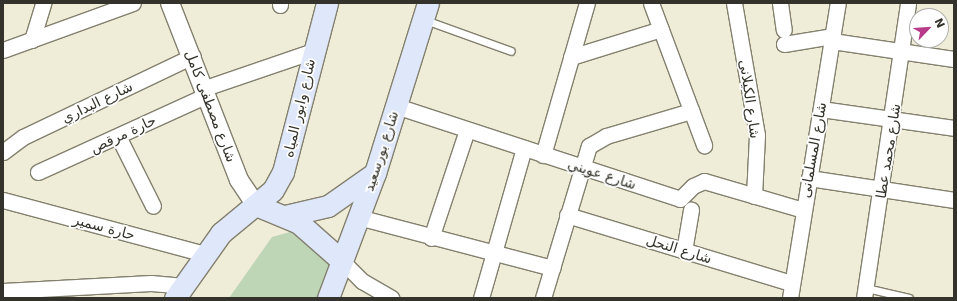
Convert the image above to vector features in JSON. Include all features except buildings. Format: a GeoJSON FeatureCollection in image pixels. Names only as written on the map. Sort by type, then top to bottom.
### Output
{"type":"FeatureCollection","features":[{"type":"Feature","properties":{"kind":"main road","name":"شارع وابور المياه"},"geometry":{"type":"LineString","coordinates":[[256,205],[273,190],[283,172],[313,51],[327,3]]}},
{"type":"Feature","properties":{"kind":"main road","name":"شارع بورسعيد"},"geometry":{"type":"LineString","coordinates":[[328,298],[341,260],[375,173],[426,11]]}},
{"type":"Feature","properties":{"kind":"main road"},"geometry":{"type":"LineString","coordinates":[[285,216],[328,206],[375,173]]}},
{"type":"Feature","properties":{"kind":"main road"},"geometry":{"type":"LineString","coordinates":[[180,292],[221,233],[256,205],[285,216],[313,233],[341,260]]}},
{"type":"Feature","properties":{"kind":"street"},"geometry":{"type":"LineString","coordinates":[[32,40],[43,3]]}},
{"type":"Feature","properties":{"kind":"street"},"geometry":{"type":"LineString","coordinates":[[3,50],[133,3]]}},
{"type":"Feature","properties":{"kind":"street","name":"شارع مصطفى كامل"},"geometry":{"type":"LineString","coordinates":[[170,3],[193,56],[239,180],[256,205]]}},
{"type":"Feature","properties":{"kind":"street"},"geometry":{"type":"LineString","coordinates":[[543,155],[587,3]]}},
{"type":"Feature","properties":{"kind":"street"},"geometry":{"type":"LineString","coordinates":[[651,3],[704,145]]}},
{"type":"Feature","properties":{"kind":"street","name":"شارع الكيلانى"},"geometry":{"type":"LineString","coordinates":[[734,3],[757,135],[754,196]]}},
{"type":"Feature","properties":{"kind":"street"},"geometry":{"type":"LineString","coordinates":[[780,3],[784,37],[833,39],[954,59]]}},
{"type":"Feature","properties":{"kind":"street","name":"شارع المسلمانى"},"geometry":{"type":"LineString","coordinates":[[790,298],[791,283],[838,3]]}},
{"type":"Feature","properties":{"kind":"street","name":"شارع محمد عطا"},"geometry":{"type":"LineString","coordinates":[[865,293],[904,50],[908,3]]}},
{"type":"Feature","properties":{"kind":"street"},"geometry":{"type":"LineString","coordinates":[[571,57],[660,29]]}},
{"type":"Feature","properties":{"kind":"street","name":"حارة مرقص"},"geometry":{"type":"LineString","coordinates":[[38,172],[118,136],[206,91],[313,51]]}},
{"type":"Feature","properties":{"kind":"street","name":"شارع البداري"},"geometry":{"type":"LineString","coordinates":[[3,152],[23,137],[193,56]]}},
{"type":"Feature","properties":{"kind":"street","name":"شارع عويني"},"geometry":{"type":"LineString","coordinates":[[396,106],[581,168],[680,199],[692,186],[704,181],[803,210]]}},
{"type":"Feature","properties":{"kind":"street"},"geometry":{"type":"LineString","coordinates":[[821,109],[954,128]]}},
{"type":"Feature","properties":{"kind":"street"},"geometry":{"type":"LineString","coordinates":[[543,298],[585,151],[596,141],[691,111]]}},
{"type":"Feature","properties":{"kind":"street"},"geometry":{"type":"LineString","coordinates":[[431,238],[467,130]]}},
{"type":"Feature","properties":{"kind":"street"},"geometry":{"type":"LineString","coordinates":[[118,136],[153,206]]}},
{"type":"Feature","properties":{"kind":"street"},"geometry":{"type":"LineString","coordinates":[[481,298],[524,148]]}},
{"type":"Feature","properties":{"kind":"street"},"geometry":{"type":"LineString","coordinates":[[809,178],[954,200]]}},
{"type":"Feature","properties":{"kind":"street","name":"حارة سمير"},"geometry":{"type":"LineString","coordinates":[[3,200],[205,254]]}},
{"type":"Feature","properties":{"kind":"street"},"geometry":{"type":"LineString","coordinates":[[684,250],[691,210]]}},
{"type":"Feature","properties":{"kind":"street","name":"شارع النحل"},"geometry":{"type":"LineString","coordinates":[[567,215],[791,283]]}},
{"type":"Feature","properties":{"kind":"street"},"geometry":{"type":"LineString","coordinates":[[358,217],[431,238],[552,268]]}},
{"type":"Feature","properties":{"kind":"street"},"geometry":{"type":"LineString","coordinates":[[341,260],[362,281],[391,298]]}},
{"type":"Feature","properties":{"kind":"street"},"geometry":{"type":"LineString","coordinates":[[3,290],[151,283],[180,292]]}},
{"type":"Feature","properties":{"kind":"lane"},"geometry":{"type":"LineString","coordinates":[[426,11],[511,50]]}},
{"type":"Feature","properties":{"kind":"lane"},"geometry":{"type":"LineString","coordinates":[[865,293],[909,298]]}},
{"type":"Feature","properties":{"kind":"green space"},"geometry":{"type":"Polygon","coordinates":[[[297,230],[333,254],[323,298],[229,298],[272,237],[297,230]]]}}]}
